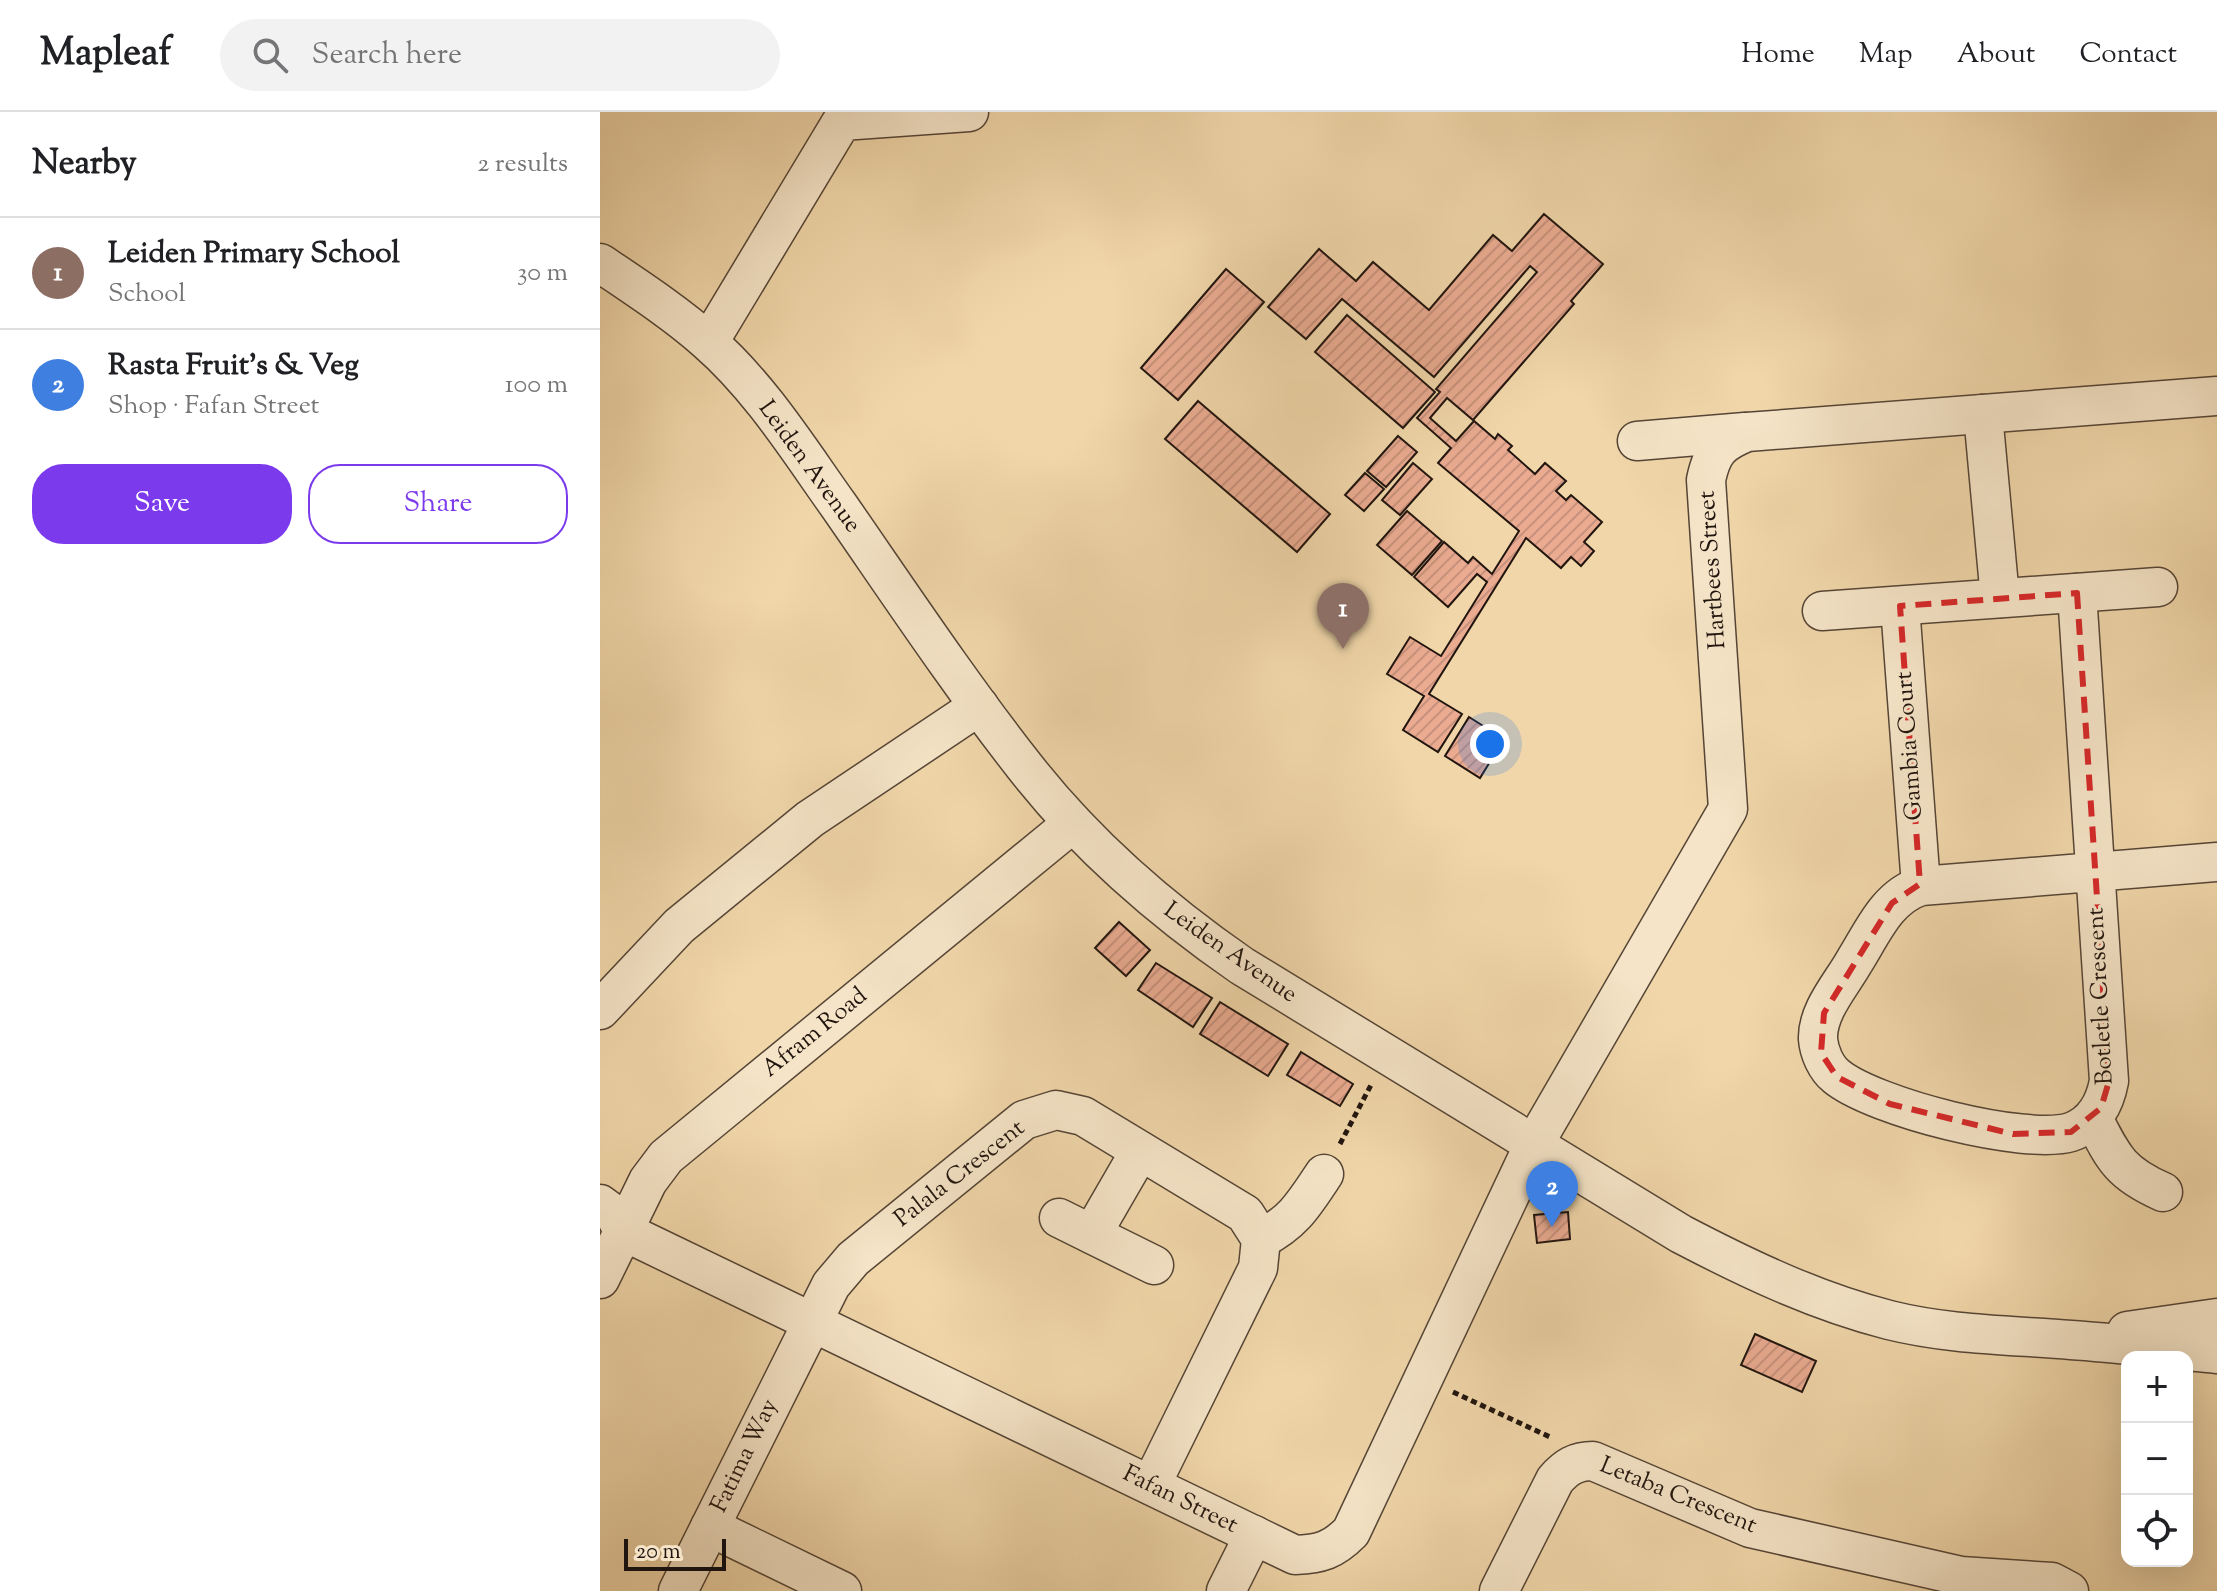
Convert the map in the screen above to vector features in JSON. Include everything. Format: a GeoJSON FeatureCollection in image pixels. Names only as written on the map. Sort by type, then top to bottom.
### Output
{"type":"FeatureCollection","features":[{"type":"Feature","properties":{"kind":"street"},"geometry":{"type":"LineString","coordinates":[[709,342],[832,117],[967,112]]}},
{"type":"Feature","properties":{"kind":"street","name":"Leiden Avenue"},"geometry":{"type":"LineString","coordinates":[[600,263],[709,342],[743,379],[788,433],[979,706],[1073,823],[1195,933],[1269,983],[1681,1234],[1752,1271],[1819,1299],[1891,1320],[1966,1333],[2217,1354]]}},
{"type":"Feature","properties":{"kind":"street","name":"Hartbees Street"},"geometry":{"type":"LineString","coordinates":[[1533,1146],[1728,809],[1706,480],[1717,450],[1747,432],[2217,396]]}},
{"type":"Feature","properties":{"kind":"street"},"geometry":{"type":"LineString","coordinates":[[1983,414],[2000,598]]}},
{"type":"Feature","properties":{"kind":"street"},"geometry":{"type":"LineString","coordinates":[[1637,441],[1747,432]]}},
{"type":"Feature","properties":{"kind":"street"},"geometry":{"type":"LineString","coordinates":[[1822,611],[2158,587]]}},
{"type":"Feature","properties":{"kind":"street"},"geometry":{"type":"LineString","coordinates":[[2077,593],[2094,871]]}},
{"type":"Feature","properties":{"kind":"street","name":"Gambia Court"},"geometry":{"type":"LineString","coordinates":[[1900,606],[1921,886]]}},
{"type":"Feature","properties":{"kind":"street"},"geometry":{"type":"LineString","coordinates":[[600,1010],[679,926],[810,819],[979,706]]}},
{"type":"Feature","properties":{"kind":"street","name":"Afram Road"},"geometry":{"type":"LineString","coordinates":[[600,1279],[612,1218],[648,1181],[666,1157],[1073,823]]}},
{"type":"Feature","properties":{"kind":"street","name":"Botletle Crescent"},"geometry":{"type":"LineString","coordinates":[[2094,871],[2109,1081],[2107,1095],[2093,1118],[2071,1132],[2013,1134],[1890,1104],[1837,1077],[1828,1066],[1818,1040],[1824,1013],[1892,903],[1904,893],[1921,886],[2094,871],[2217,862]]}},
{"type":"Feature","properties":{"kind":"street","name":"Palala Crescent"},"geometry":{"type":"LineString","coordinates":[[812,1322],[831,1285],[853,1259],[1024,1120],[1056,1110],[1083,1116],[1245,1214],[1261,1239]]}},
{"type":"Feature","properties":{"kind":"street","name":"Botletle Crescent"},"geometry":{"type":"LineString","coordinates":[[2093,1118],[2116,1161],[2137,1180],[2163,1192]]}},
{"type":"Feature","properties":{"kind":"street","name":"Fafan Street"},"geometry":{"type":"LineString","coordinates":[[612,1218],[812,1322],[1295,1555],[1313,1554],[1337,1546],[1351,1532],[1533,1146]]}},
{"type":"Feature","properties":{"kind":"street"},"geometry":{"type":"LineString","coordinates":[[1140,1151],[1075,1226],[1154,1265]]}},
{"type":"Feature","properties":{"kind":"street"},"geometry":{"type":"LineString","coordinates":[[1151,1485],[1258,1268],[1261,1239],[1281,1229],[1298,1214],[1324,1174]]}},
{"type":"Feature","properties":{"kind":"street","name":"Leiden Avenue"},"geometry":{"type":"LineString","coordinates":[[2072,1340],[2217,1318]]}},
{"type":"Feature","properties":{"kind":"street","name":"Fatima Way"},"geometry":{"type":"LineString","coordinates":[[678,1591],[812,1322]]}},
{"type":"Feature","properties":{"kind":"street","name":"Letaba Crescent"},"geometry":{"type":"LineString","coordinates":[[1499,1591],[1555,1480],[1563,1470],[1575,1463],[1593,1461],[1750,1528],[1961,1576],[2052,1582],[2069,1591]]}},
{"type":"Feature","properties":{"kind":"street"},"geometry":{"type":"LineString","coordinates":[[710,1527],[842,1591]]}},
{"type":"Feature","properties":{"kind":"street"},"geometry":{"type":"LineString","coordinates":[[1226,1591],[1254,1535]]}},
{"type":"Feature","properties":{"kind":"path"},"geometry":{"type":"LineString","coordinates":[[1324,1174],[1375,1077]]}},
{"type":"Feature","properties":{"kind":"path"},"geometry":{"type":"LineString","coordinates":[[1424,1378],[1567,1444],[1575,1463]]}},
{"type":"Feature","properties":{"kind":"highlighted area"},"geometry":{"type":"Polygon","coordinates":[[[2077,593],[2109,1081],[2101,1108],[2071,1132],[2013,1134],[1890,1104],[1837,1077],[1821,1053],[1824,1013],[1892,903],[1920,884],[1900,606],[2077,593]]]}},
{"type":"Feature","properties":{"kind":"building"},"geometry":{"type":"Polygon","coordinates":[[[1544,214],[1603,264],[1571,301],[1574,304],[1473,420],[1447,398],[1430,418],[1456,441],[1474,421],[1495,439],[1498,434],[1512,446],[1508,450],[1535,474],[1545,463],[1566,481],[1556,491],[1566,500],[1571,495],[1602,522],[1584,542],[1594,551],[1581,566],[1571,557],[1561,568],[1526,538],[1429,694],[1462,714],[1438,752],[1403,730],[1424,696],[1387,674],[1410,637],[1441,656],[1487,582],[1477,574],[1448,607],[1414,577],[1444,542],[1468,563],[1473,557],[1492,574],[1519,531],[1438,463],[1451,448],[1417,418],[1440,392],[1436,389],[1537,272],[1530,266],[1434,377],[1342,299],[1306,339],[1268,307],[1319,249],[1356,281],[1373,262],[1429,310],[1493,235],[1512,251],[1544,214]]]}},
{"type":"Feature","properties":{"kind":"building"},"geometry":{"type":"Polygon","coordinates":[[[1226,269],[1264,302],[1178,400],[1141,368],[1226,269]]]}},
{"type":"Feature","properties":{"kind":"building"},"geometry":{"type":"Polygon","coordinates":[[[1347,315],[1435,392],[1403,428],[1315,352],[1347,315]]]}},
{"type":"Feature","properties":{"kind":"building"},"geometry":{"type":"Polygon","coordinates":[[[1198,401],[1330,514],[1297,552],[1165,439],[1198,401]]]}},
{"type":"Feature","properties":{"kind":"building"},"geometry":{"type":"Polygon","coordinates":[[[1398,436],[1417,452],[1386,487],[1367,471],[1398,436]]]}},
{"type":"Feature","properties":{"kind":"building"},"geometry":{"type":"Polygon","coordinates":[[[1413,463],[1432,479],[1400,515],[1382,500],[1413,463]]]}},
{"type":"Feature","properties":{"kind":"building"},"geometry":{"type":"Polygon","coordinates":[[[1365,473],[1384,489],[1364,511],[1345,495],[1365,473]]]}},
{"type":"Feature","properties":{"kind":"building"},"geometry":{"type":"Polygon","coordinates":[[[1407,511],[1442,541],[1412,575],[1377,545],[1407,511]]]}},
{"type":"Feature","properties":{"kind":"building"},"geometry":{"type":"Polygon","coordinates":[[[1469,717],[1504,739],[1480,778],[1445,756],[1469,717]]]}},
{"type":"Feature","properties":{"kind":"building"},"geometry":{"type":"Polygon","coordinates":[[[1119,922],[1150,950],[1126,976],[1095,948],[1119,922]]]}},
{"type":"Feature","properties":{"kind":"building"},"geometry":{"type":"Polygon","coordinates":[[[1156,963],[1212,998],[1193,1027],[1138,990],[1156,963]]]}},
{"type":"Feature","properties":{"kind":"building"},"geometry":{"type":"Polygon","coordinates":[[[1220,1002],[1288,1044],[1268,1076],[1200,1034],[1220,1002]]]}},
{"type":"Feature","properties":{"kind":"building"},"geometry":{"type":"Polygon","coordinates":[[[1301,1052],[1353,1084],[1340,1106],[1287,1075],[1301,1052]]]}},
{"type":"Feature","properties":{"kind":"building"},"geometry":{"type":"Polygon","coordinates":[[[1568,1212],[1570,1239],[1537,1243],[1534,1215],[1568,1212]]]}},
{"type":"Feature","properties":{"kind":"building"},"geometry":{"type":"Polygon","coordinates":[[[1755,1334],[1816,1361],[1802,1392],[1741,1365],[1755,1334]]]}},
{"type":"Feature","properties":{"kind":"place","name":"Leiden Primary School"},"geometry":{"type":"Point","coordinates":[1343,649]}},
{"type":"Feature","properties":{"kind":"place","name":"Rasta Fruit's & Veg"},"geometry":{"type":"Point","coordinates":[1552,1227]}}]}
